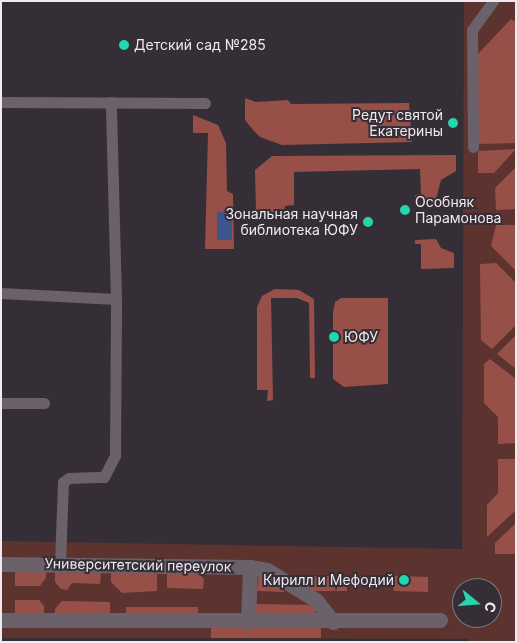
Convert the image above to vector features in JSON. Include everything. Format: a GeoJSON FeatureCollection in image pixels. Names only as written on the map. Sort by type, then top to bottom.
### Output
{"type":"FeatureCollection","features":[{"type":"Feature","properties":{"kind":"street","name":"Университетский переулок"},"geometry":{"type":"LineString","coordinates":[[1,564],[250,567],[248,622]]}},
{"type":"Feature","properties":{"kind":"street"},"geometry":{"type":"LineString","coordinates":[[250,567],[267,570],[316,600],[333,622]]}},
{"type":"Feature","properties":{"kind":"street"},"geometry":{"type":"LineString","coordinates":[[1,620],[248,622],[440,620]]}},
{"type":"Feature","properties":{"kind":"lane"},"geometry":{"type":"LineString","coordinates":[[473,147],[472,30],[493,1]]}},
{"type":"Feature","properties":{"kind":"lane"},"geometry":{"type":"LineString","coordinates":[[1,102],[205,102]]}},
{"type":"Feature","properties":{"kind":"lane"},"geometry":{"type":"LineString","coordinates":[[60,564],[63,482],[69,478],[104,477],[114,455],[116,299],[110,102]]}},
{"type":"Feature","properties":{"kind":"lane"},"geometry":{"type":"LineString","coordinates":[[1,286],[2,293],[116,299]]}},
{"type":"Feature","properties":{"kind":"lane"},"geometry":{"type":"LineString","coordinates":[[1,403],[44,403]]}},
{"type":"Feature","properties":{"kind":"shaded area"},"geometry":{"type":"Polygon","coordinates":[[[464,1],[516,1],[516,642],[469,642],[469,639],[1,638],[1,541],[462,549],[464,1]]]}},
{"type":"Feature","properties":{"kind":"shaded area"},"geometry":{"type":"Polygon","coordinates":[[[511,19],[516,22],[516,143],[478,144],[477,55],[511,19]]]}},
{"type":"Feature","properties":{"kind":"shaded area"},"geometry":{"type":"Polygon","coordinates":[[[245,98],[256,102],[288,100],[291,104],[409,103],[412,142],[282,145],[260,137],[245,120],[245,98]]]}},
{"type":"Feature","properties":{"kind":"shaded area"},"geometry":{"type":"Polygon","coordinates":[[[193,115],[218,125],[226,143],[227,191],[233,194],[234,249],[205,249],[208,133],[193,133],[193,115]]]}},
{"type":"Feature","properties":{"kind":"shaded area"},"geometry":{"type":"Polygon","coordinates":[[[516,149],[494,173],[478,173],[478,151],[516,149]]]}},
{"type":"Feature","properties":{"kind":"shaded area"},"geometry":{"type":"Polygon","coordinates":[[[456,155],[456,171],[441,180],[436,199],[415,199],[415,195],[421,194],[420,169],[294,172],[294,205],[285,206],[284,212],[256,213],[255,170],[272,156],[456,155]]]}},
{"type":"Feature","properties":{"kind":"shaded area"},"geometry":{"type":"Polygon","coordinates":[[[516,167],[516,209],[496,210],[495,188],[516,167]]]}},
{"type":"Feature","properties":{"kind":"shaded area"},"geometry":{"type":"Polygon","coordinates":[[[496,225],[516,225],[516,271],[491,246],[496,225]]]}},
{"type":"Feature","properties":{"kind":"shaded area"},"geometry":{"type":"Polygon","coordinates":[[[436,239],[441,248],[454,253],[454,268],[421,269],[421,244],[415,244],[415,240],[436,239]]]}},
{"type":"Feature","properties":{"kind":"shaded area"},"geometry":{"type":"Polygon","coordinates":[[[496,263],[516,283],[516,325],[492,349],[481,340],[480,264],[496,263]]]}},
{"type":"Feature","properties":{"kind":"shaded area"},"geometry":{"type":"Polygon","coordinates":[[[275,289],[299,290],[314,299],[315,378],[310,378],[309,303],[297,298],[271,298],[273,400],[267,401],[268,390],[257,390],[257,307],[262,296],[275,289]]]}},
{"type":"Feature","properties":{"kind":"shaded area"},"geometry":{"type":"Polygon","coordinates":[[[341,298],[388,298],[388,384],[344,387],[333,379],[333,312],[335,302],[341,298]]]}},
{"type":"Feature","properties":{"kind":"shaded area"},"geometry":{"type":"Polygon","coordinates":[[[516,335],[516,369],[497,354],[516,335]]]}},
{"type":"Feature","properties":{"kind":"shaded area"},"geometry":{"type":"Polygon","coordinates":[[[490,359],[516,379],[516,443],[498,444],[498,417],[484,403],[484,364],[490,359]]]}},
{"type":"Feature","properties":{"kind":"shaded area"},"geometry":{"type":"Polygon","coordinates":[[[498,459],[516,459],[516,510],[487,537],[487,505],[498,493],[498,459]]]}},
{"type":"Feature","properties":{"kind":"shaded area"},"geometry":{"type":"Polygon","coordinates":[[[516,523],[516,554],[495,554],[495,543],[516,523]]]}},
{"type":"Feature","properties":{"kind":"shaded area"},"geometry":{"type":"Polygon","coordinates":[[[15,571],[46,572],[46,578],[40,586],[15,586],[15,571]]]}},
{"type":"Feature","properties":{"kind":"shaded area"},"geometry":{"type":"Polygon","coordinates":[[[55,572],[101,573],[100,584],[72,583],[67,590],[61,589],[55,582],[55,572]]]}},
{"type":"Feature","properties":{"kind":"shaded area"},"geometry":{"type":"Polygon","coordinates":[[[111,573],[157,573],[157,591],[122,593],[111,582],[111,573]]]}},
{"type":"Feature","properties":{"kind":"shaded area"},"geometry":{"type":"Polygon","coordinates":[[[167,574],[199,574],[204,579],[203,589],[167,588],[167,574]]]}},
{"type":"Feature","properties":{"kind":"shaded area"},"geometry":{"type":"Polygon","coordinates":[[[259,574],[265,574],[285,592],[257,591],[259,574]]]}},
{"type":"Feature","properties":{"kind":"shaded area"},"geometry":{"type":"Polygon","coordinates":[[[374,575],[428,577],[428,592],[394,591],[393,587],[374,586],[374,575]]]}},
{"type":"Feature","properties":{"kind":"shaded area"},"geometry":{"type":"Polygon","coordinates":[[[298,576],[364,576],[364,586],[347,586],[347,591],[308,591],[298,582],[298,576]]]}},
{"type":"Feature","properties":{"kind":"shaded area"},"geometry":{"type":"Polygon","coordinates":[[[15,600],[39,600],[44,606],[44,615],[15,614],[15,600]]]}},
{"type":"Feature","properties":{"kind":"shaded area"},"geometry":{"type":"Polygon","coordinates":[[[62,601],[110,602],[110,615],[55,615],[55,609],[62,601]]]}},
{"type":"Feature","properties":{"kind":"shaded area"},"geometry":{"type":"Polygon","coordinates":[[[256,604],[315,605],[315,619],[256,618],[256,604]]]}},
{"type":"Feature","properties":{"kind":"shaded area"},"geometry":{"type":"Polygon","coordinates":[[[126,607],[198,607],[198,616],[126,616],[126,607]]]}},
{"type":"Feature","properties":{"kind":"shaded area"},"geometry":{"type":"Polygon","coordinates":[[[211,628],[321,628],[321,638],[211,638],[211,628]]]}},
{"type":"Feature","properties":{"kind":"water"},"geometry":{"type":"Polygon","coordinates":[[[217,212],[232,212],[232,240],[217,240],[217,212]]]}},
{"type":"Feature","properties":{"kind":"place","name":"Детский сад №285"},"geometry":{"type":"Point","coordinates":[124,45]}},
{"type":"Feature","properties":{"kind":"place","name":"Редут святой Екатерины"},"geometry":{"type":"Point","coordinates":[453,123]}},
{"type":"Feature","properties":{"kind":"place","name":"Особняк Парамонова"},"geometry":{"type":"Point","coordinates":[405,210]}},
{"type":"Feature","properties":{"kind":"place","name":"Зональная научная библиотека ЮФУ"},"geometry":{"type":"Point","coordinates":[368,222]}},
{"type":"Feature","properties":{"kind":"place","name":"ЮФУ"},"geometry":{"type":"Point","coordinates":[334,337]}},
{"type":"Feature","properties":{"kind":"place","name":"Кирилл и Мефодий"},"geometry":{"type":"Point","coordinates":[404,580]}}]}
